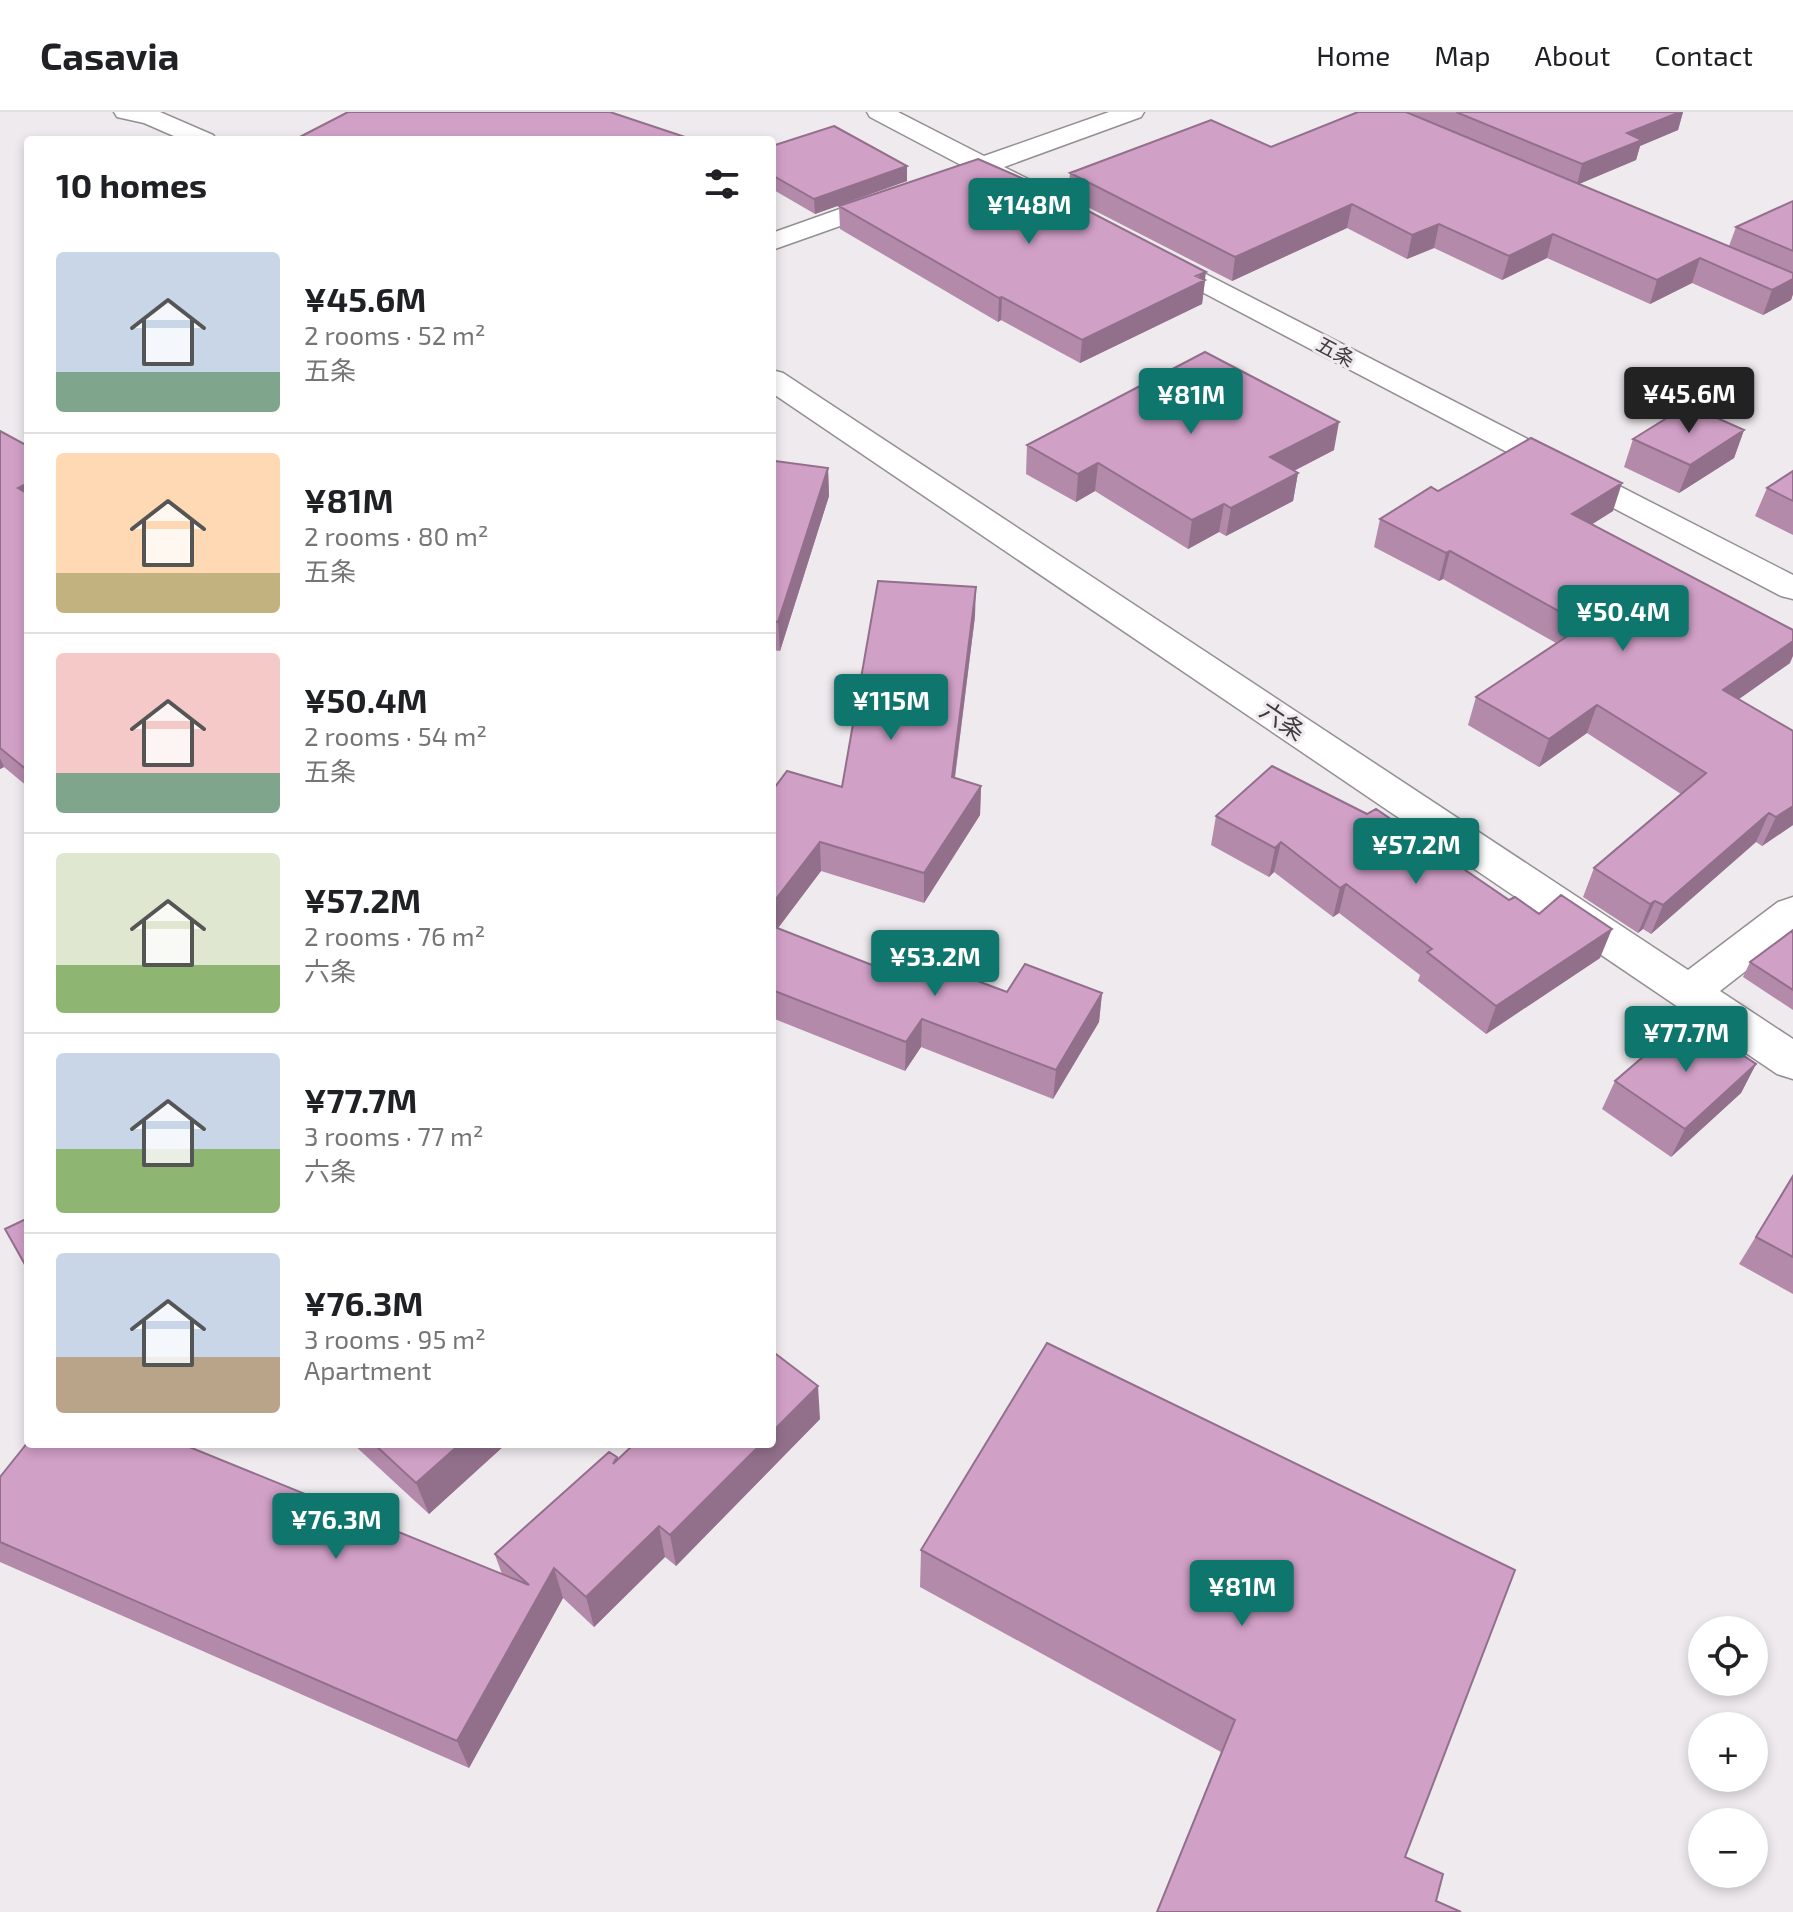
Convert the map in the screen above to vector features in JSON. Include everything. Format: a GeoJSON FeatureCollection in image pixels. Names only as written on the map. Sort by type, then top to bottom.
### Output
{"type":"FeatureCollection","features":[{"type":"Feature","properties":{"kind":"street"},"geometry":{"type":"LineString","coordinates":[[126,112],[151,117],[195,136]]}},
{"type":"Feature","properties":{"kind":"street"},"geometry":{"type":"LineString","coordinates":[[879,112],[1052,202]]}},
{"type":"Feature","properties":{"kind":"street"},"geometry":{"type":"LineString","coordinates":[[776,241],[1132,112]]}},
{"type":"Feature","properties":{"kind":"street","name":"五条"},"geometry":{"type":"LineString","coordinates":[[1122,239],[1793,589]]}},
{"type":"Feature","properties":{"kind":"street","name":"六条"},"geometry":{"type":"LineString","coordinates":[[776,382],[1793,1062]]}},
{"type":"Feature","properties":{"kind":"street"},"geometry":{"type":"LineString","coordinates":[[1689,992],[1793,912]]}},
{"type":"Feature","properties":{"kind":"building"},"geometry":{"type":"Polygon","coordinates":[[[348,112],[610,112],[682,136],[302,136],[348,112]]]}},
{"type":"Feature","properties":{"kind":"building"},"geometry":{"type":"Polygon","coordinates":[[[1358,112],[1406,112],[1793,273],[1793,279],[1772,290],[1700,258],[1657,280],[1553,234],[1509,256],[1439,224],[1412,235],[1352,204],[1235,257],[1070,173],[1211,120],[1271,147],[1358,112]]]}},
{"type":"Feature","properties":{"kind":"building"},"geometry":{"type":"Polygon","coordinates":[[[1456,112],[1680,112],[1627,133],[1642,140],[1582,164],[1456,112]]]}},
{"type":"Feature","properties":{"kind":"building"},"geometry":{"type":"Polygon","coordinates":[[[834,126],[907,166],[814,199],[776,177],[776,145],[834,126]]]}},
{"type":"Feature","properties":{"kind":"building"},"geometry":{"type":"Polygon","coordinates":[[[978,159],[1040,186],[1206,272],[1196,276],[1205,280],[1082,340],[999,298],[839,206],[978,159]]]}},
{"type":"Feature","properties":{"kind":"building"},"geometry":{"type":"Polygon","coordinates":[[[1793,201],[1793,251],[1736,227],[1793,201]]]}},
{"type":"Feature","properties":{"kind":"building"},"geometry":{"type":"Polygon","coordinates":[[[1205,352],[1339,422],[1270,457],[1298,473],[1231,508],[1224,504],[1192,520],[1098,463],[1078,474],[1027,445],[1205,352]]]}},
{"type":"Feature","properties":{"kind":"building"},"geometry":{"type":"Polygon","coordinates":[[[1688,405],[1744,430],[1690,465],[1633,439],[1688,405]]]}},
{"type":"Feature","properties":{"kind":"building"},"geometry":{"type":"Polygon","coordinates":[[[0,431],[24,444],[24,485],[18,488],[24,492],[24,768],[0,748],[0,431]]]}},
{"type":"Feature","properties":{"kind":"building"},"geometry":{"type":"Polygon","coordinates":[[[1531,438],[1622,483],[1572,514],[1793,630],[1793,641],[1723,690],[1793,731],[1793,806],[1776,817],[1769,813],[1663,905],[1655,901],[1650,904],[1594,868],[1706,773],[1597,705],[1549,739],[1476,697],[1584,625],[1450,551],[1446,553],[1380,519],[1431,487],[1438,491],[1531,438]]]}},
{"type":"Feature","properties":{"kind":"building"},"geometry":{"type":"Polygon","coordinates":[[[776,461],[828,468],[778,622],[776,461]]]}},
{"type":"Feature","properties":{"kind":"building"},"geometry":{"type":"Polygon","coordinates":[[[1793,471],[1793,501],[1767,488],[1793,471]]]}},
{"type":"Feature","properties":{"kind":"building"},"geometry":{"type":"Polygon","coordinates":[[[878,581],[976,587],[952,777],[981,786],[924,873],[820,842],[776,899],[776,786],[787,771],[842,787],[878,581]]]}},
{"type":"Feature","properties":{"kind":"building"},"geometry":{"type":"Polygon","coordinates":[[[1272,766],[1367,814],[1376,809],[1509,900],[1515,897],[1539,914],[1561,895],[1612,929],[1496,1006],[1427,952],[1432,949],[1346,884],[1340,888],[1281,842],[1275,848],[1216,816],[1272,766]]]}},
{"type":"Feature","properties":{"kind":"building"},"geometry":{"type":"Polygon","coordinates":[[[776,928],[872,965],[886,947],[1007,992],[1025,964],[1102,993],[1056,1070],[922,1019],[906,1042],[776,992],[776,928]]]}},
{"type":"Feature","properties":{"kind":"building"},"geometry":{"type":"Polygon","coordinates":[[[1793,930],[1793,990],[1750,962],[1793,930]]]}},
{"type":"Feature","properties":{"kind":"building"},"geometry":{"type":"Polygon","coordinates":[[[1687,1019],[1756,1064],[1685,1129],[1615,1081],[1687,1019]]]}},
{"type":"Feature","properties":{"kind":"building"},"geometry":{"type":"Polygon","coordinates":[[[1793,1176],[1793,1257],[1756,1237],[1793,1176]]]}},
{"type":"Feature","properties":{"kind":"building"},"geometry":{"type":"Polygon","coordinates":[[[24,1220],[24,1263],[5,1229],[24,1220]]]}},
{"type":"Feature","properties":{"kind":"building"},"geometry":{"type":"Polygon","coordinates":[[[1047,1343],[1515,1570],[1405,1857],[1443,1874],[1436,1901],[1461,1912],[1157,1912],[1235,1720],[921,1550],[1047,1343]]]}},
{"type":"Feature","properties":{"kind":"building"},"geometry":{"type":"Polygon","coordinates":[[[776,1354],[818,1386],[776,1428],[776,1354]]]}},
{"type":"Feature","properties":{"kind":"building"},"geometry":{"type":"Polygon","coordinates":[[[24,1447],[192,1448],[529,1585],[495,1554],[609,1452],[617,1457],[613,1464],[630,1448],[757,1448],[670,1535],[659,1526],[586,1597],[554,1568],[457,1741],[0,1542],[0,1477],[24,1447]]]}},
{"type":"Feature","properties":{"kind":"building"},"geometry":{"type":"Polygon","coordinates":[[[378,1448],[455,1448],[416,1483],[378,1448]]]}}]}
